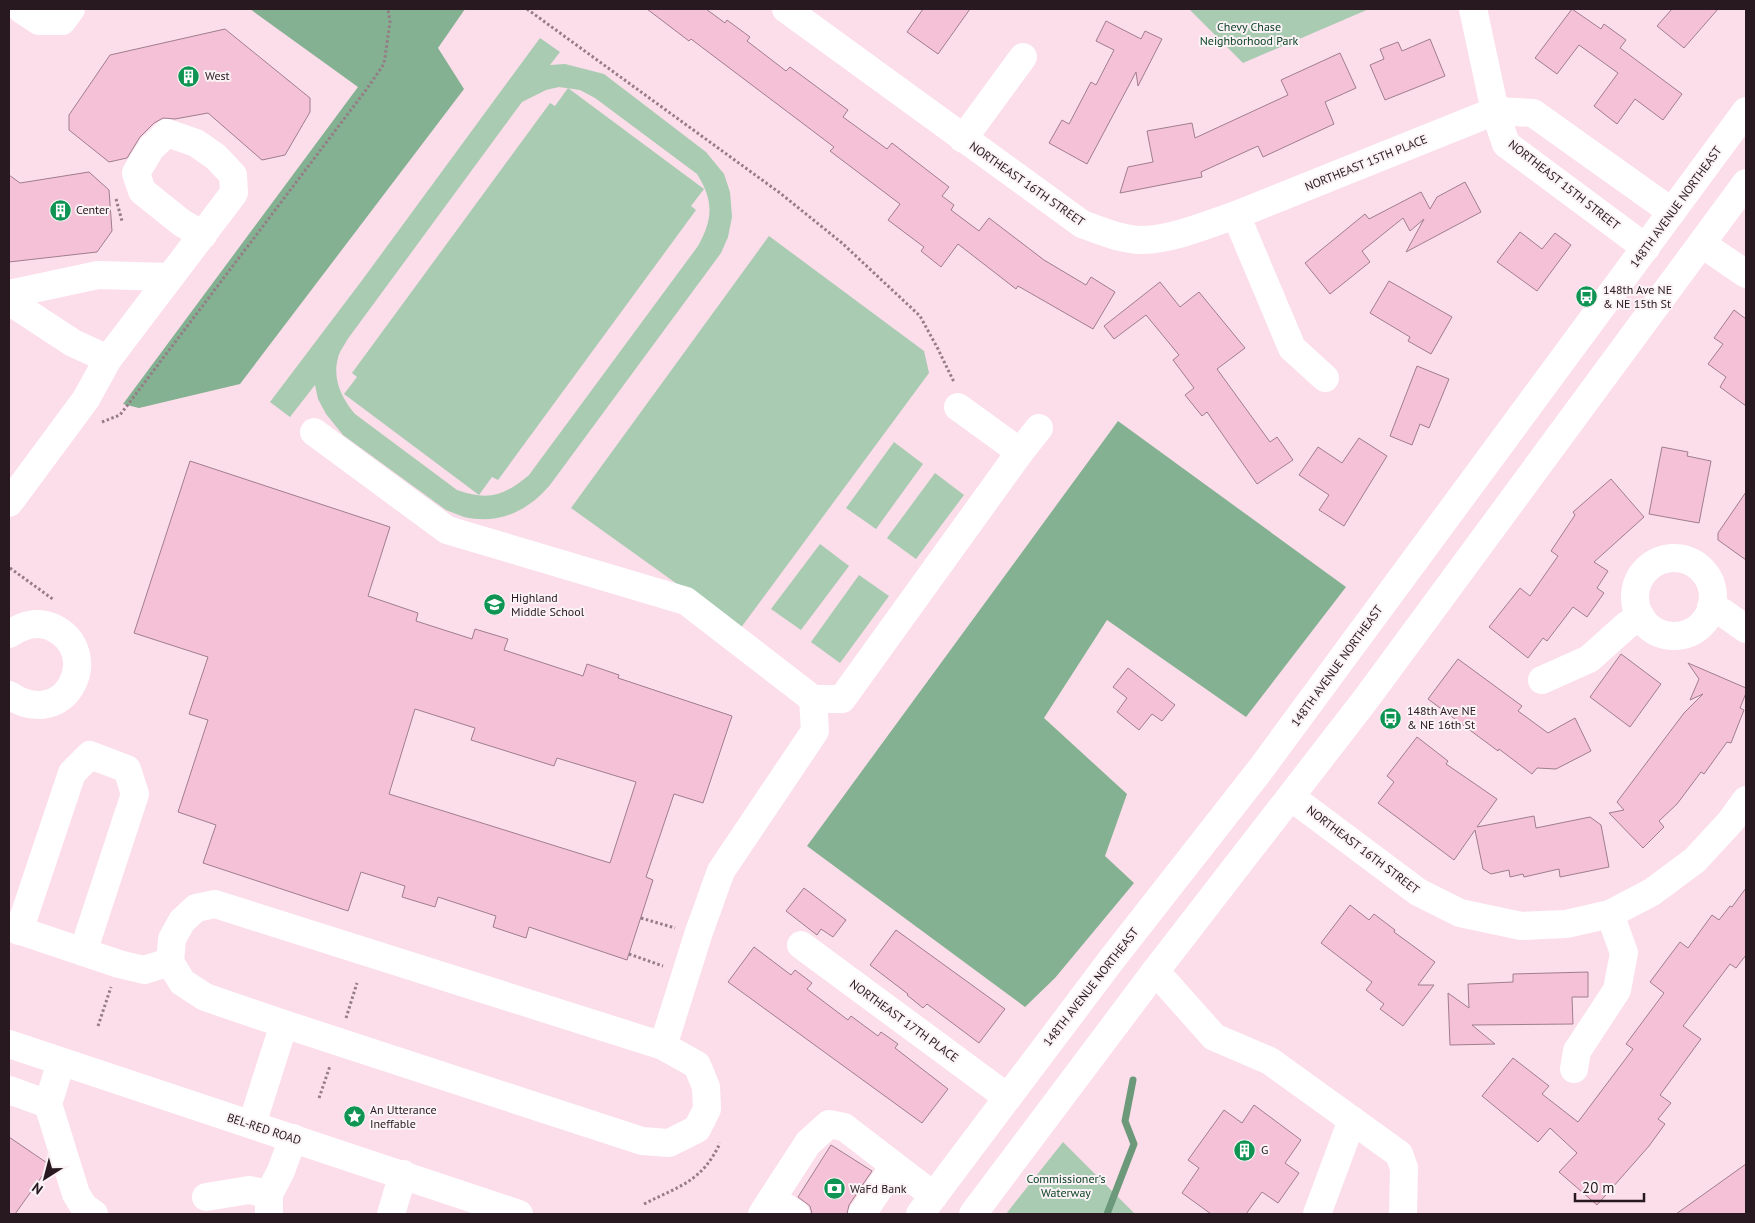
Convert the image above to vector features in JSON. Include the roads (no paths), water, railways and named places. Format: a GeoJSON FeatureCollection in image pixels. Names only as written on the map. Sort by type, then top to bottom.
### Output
{"type":"FeatureCollection","features":[{"type":"Feature","properties":{"kind":"main road"},"geometry":{"type":"LineString","coordinates":[[21,9],[38,21],[62,20],[71,9]]}},
{"type":"Feature","properties":{"kind":"main road","name":"NORTHEAST 16TH STREET"},"geometry":{"type":"LineString","coordinates":[[786,9],[1082,224],[1115,236],[1141,240],[1170,236],[1236,215]]}},
{"type":"Feature","properties":{"kind":"main road","name":"NORTHEAST 15TH STREET"},"geometry":{"type":"LineString","coordinates":[[1473,9],[1496,111],[1506,144],[1646,248]]}},
{"type":"Feature","properties":{"kind":"main road"},"geometry":{"type":"LineString","coordinates":[[963,139],[1023,57]]}},
{"type":"Feature","properties":{"kind":"main road"},"geometry":{"type":"LineString","coordinates":[[1496,111],[1533,113],[1672,212]]}},
{"type":"Feature","properties":{"kind":"main road","name":"NORTHEAST 15TH PLACE"},"geometry":{"type":"LineString","coordinates":[[1236,215],[1496,111]]}},
{"type":"Feature","properties":{"kind":"main road","name":"148TH AVENUE NORTHEAST"},"geometry":{"type":"LineString","coordinates":[[927,1205],[1112,959],[1282,740],[1746,111]]}},
{"type":"Feature","properties":{"kind":"main road"},"geometry":{"type":"LineString","coordinates":[[973,1214],[1154,973],[1366,699],[1746,183]]}},
{"type":"Feature","properties":{"kind":"main road"},"geometry":{"type":"LineString","coordinates":[[1236,215],[1292,348],[1325,378]]}},
{"type":"Feature","properties":{"kind":"main road"},"geometry":{"type":"LineString","coordinates":[[9,503],[86,399],[108,359],[203,235]]}},
{"type":"Feature","properties":{"kind":"main road"},"geometry":{"type":"LineString","coordinates":[[1702,244],[1746,274]]}},
{"type":"Feature","properties":{"kind":"main road"},"geometry":{"type":"LineString","coordinates":[[9,294],[98,275],[170,276]]}},
{"type":"Feature","properties":{"kind":"main road"},"geometry":{"type":"LineString","coordinates":[[9,301],[74,344],[108,359]]}},
{"type":"Feature","properties":{"kind":"main road"},"geometry":{"type":"LineString","coordinates":[[958,407],[1020,452]]}},
{"type":"Feature","properties":{"kind":"main road"},"geometry":{"type":"LineString","coordinates":[[314,432],[447,530],[686,601],[813,699],[842,699],[1039,428]]}},
{"type":"Feature","properties":{"kind":"main road"},"geometry":{"type":"LineString","coordinates":[[1678,559],[1698,567],[1706,576],[1711,585],[1713,596],[1711,607],[1707,617],[1700,626],[1681,636],[1670,636],[1649,628],[1641,617],[1637,610],[1635,599],[1636,588],[1640,578],[1656,562],[1678,559]]}},
{"type":"Feature","properties":{"kind":"main road"},"geometry":{"type":"LineString","coordinates":[[1711,607],[1722,612],[1746,629]]}},
{"type":"Feature","properties":{"kind":"main road"},"geometry":{"type":"LineString","coordinates":[[1542,680],[1589,659],[1627,625],[1641,617]]}},
{"type":"Feature","properties":{"kind":"main road"},"geometry":{"type":"LineString","coordinates":[[9,634],[20,627],[33,624],[47,625],[59,631],[69,640],[75,652],[78,665],[75,678],[69,690],[59,699],[47,705],[33,706],[20,703],[9,695]]}},
{"type":"Feature","properties":{"kind":"main road"},"geometry":{"type":"LineString","coordinates":[[663,1046],[699,932],[721,871],[815,731],[813,699]]}},
{"type":"Feature","properties":{"kind":"main road"},"geometry":{"type":"LineString","coordinates":[[1264,833],[1250,822],[1246,816],[1245,807],[1282,740]]}},
{"type":"Feature","properties":{"kind":"main road"},"geometry":{"type":"LineString","coordinates":[[83,952],[135,794],[127,768],[90,755],[72,773],[14,929],[83,952],[144,970],[170,962]]}},
{"type":"Feature","properties":{"kind":"main road","name":"NORTHEAST 16TH STREET"},"geometry":{"type":"LineString","coordinates":[[1291,797],[1418,892],[1460,913],[1521,926],[1566,924],[1610,914],[1652,892],[1695,860],[1731,820],[1746,800]]}},
{"type":"Feature","properties":{"kind":"main road"},"geometry":{"type":"LineString","coordinates":[[215,904],[663,1046],[697,1065],[706,1087],[707,1110],[697,1129],[669,1143],[642,1141],[206,997],[182,982],[170,962],[172,939],[182,921],[196,908],[215,904]]}},
{"type":"Feature","properties":{"kind":"main road"},"geometry":{"type":"LineString","coordinates":[[1574,1069],[1577,1052],[1617,990],[1624,953],[1610,914]]}},
{"type":"Feature","properties":{"kind":"main road","name":"NORTHEAST 17TH PLACE"},"geometry":{"type":"LineString","coordinates":[[801,945],[1007,1097]]}},
{"type":"Feature","properties":{"kind":"main road"},"geometry":{"type":"LineString","coordinates":[[1154,973],[1214,1037],[1270,1061],[1399,1154],[1404,1168],[1403,1214]]}},
{"type":"Feature","properties":{"kind":"main road"},"geometry":{"type":"LineString","coordinates":[[252,1124],[284,1024]]}},
{"type":"Feature","properties":{"kind":"main road","name":"BEL-RED ROAD"},"geometry":{"type":"LineString","coordinates":[[9,1044],[519,1214]]}},
{"type":"Feature","properties":{"kind":"main road"},"geometry":{"type":"LineString","coordinates":[[62,1062],[48,1104],[76,1194],[84,1207],[94,1214]]}},
{"type":"Feature","properties":{"kind":"main road"},"geometry":{"type":"LineString","coordinates":[[9,1090],[48,1104]]}},
{"type":"Feature","properties":{"kind":"main road"},"geometry":{"type":"LineString","coordinates":[[1317,1214],[1352,1120]]}},
{"type":"Feature","properties":{"kind":"main road"},"geometry":{"type":"LineString","coordinates":[[796,1214],[767,1207],[808,1143],[829,1124],[844,1127],[894,1166],[927,1205]]}},
{"type":"Feature","properties":{"kind":"main road"},"geometry":{"type":"LineString","coordinates":[[206,1197],[249,1190],[269,1204],[293,1138]]}},
{"type":"Feature","properties":{"kind":"main road"},"geometry":{"type":"LineString","coordinates":[[862,1214],[894,1166]]}},
{"type":"Feature","properties":{"kind":"main road"},"geometry":{"type":"LineString","coordinates":[[391,1214],[403,1174]]}},
{"type":"Feature","properties":{"kind":"waterway"},"geometry":{"type":"LineString","coordinates":[[1107,1214],[1134,1144],[1125,1121],[1133,1080]]}},
{"type":"Feature","properties":{"kind":"place","name":"West"},"geometry":{"type":"Point","coordinates":[189,76]}},
{"type":"Feature","properties":{"kind":"place","name":"Center"},"geometry":{"type":"Point","coordinates":[60,210]}},
{"type":"Feature","properties":{"kind":"place","name":"148th Ave NE & NE 15th St"},"geometry":{"type":"Point","coordinates":[1587,297]}},
{"type":"Feature","properties":{"kind":"place","name":"Highland Middle School"},"geometry":{"type":"Point","coordinates":[495,605]}},
{"type":"Feature","properties":{"kind":"place","name":"148th Ave NE & NE 16th St"},"geometry":{"type":"Point","coordinates":[1391,718]}},
{"type":"Feature","properties":{"kind":"place","name":"An Utterance Ineffable"},"geometry":{"type":"Point","coordinates":[354,1117]}},
{"type":"Feature","properties":{"kind":"place","name":"G"},"geometry":{"type":"Point","coordinates":[1245,1150]}},
{"type":"Feature","properties":{"kind":"place","name":"WaFd Bank"},"geometry":{"type":"Point","coordinates":[834,1189]}},
{"type":"Feature","properties":{"kind":"park label","name":"Chevy Chase Neighborhood Park"},"geometry":{"type":"Point","coordinates":[1249,34]}},
{"type":"Feature","properties":{"kind":"park label","name":"Commissioner's Waterway"},"geometry":{"type":"Point","coordinates":[1066,1186]}}]}
